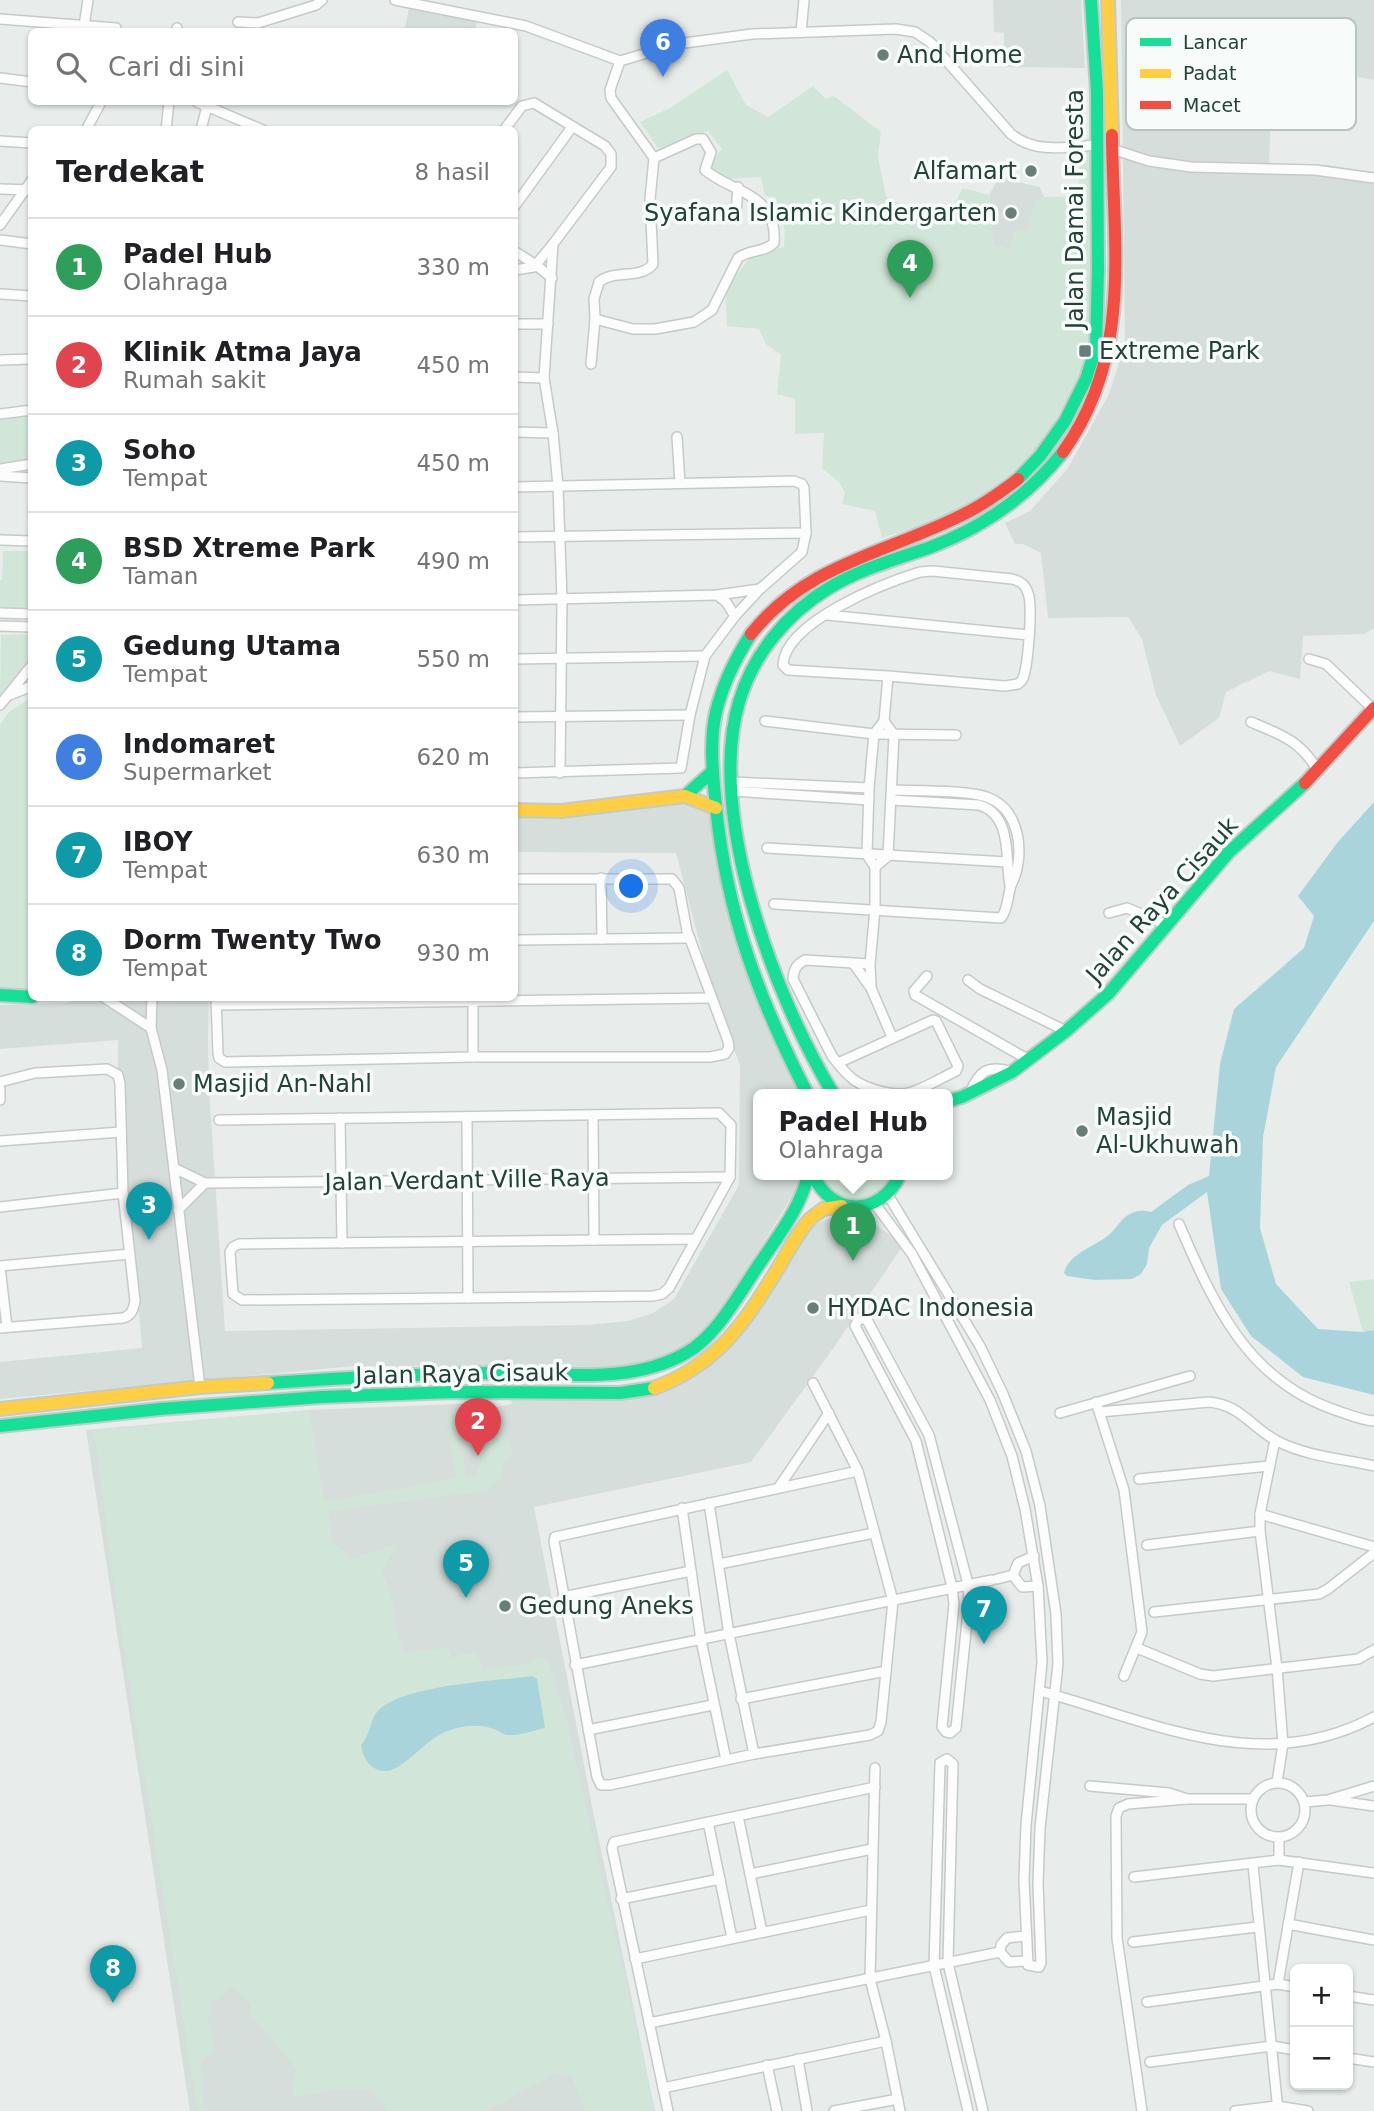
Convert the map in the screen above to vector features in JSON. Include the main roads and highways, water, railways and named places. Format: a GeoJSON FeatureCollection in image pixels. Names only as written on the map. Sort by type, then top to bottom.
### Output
{"type":"FeatureCollection","features":[{"type":"Feature","properties":{"kind":"main road"},"geometry":{"type":"LineString","coordinates":[[1092,7],[1109,6]]}},
{"type":"Feature","properties":{"kind":"main road","name":"Jalan Damai Foresta"},"geometry":{"type":"LineString","coordinates":[[831,1089],[785,1000],[766,947],[739,848],[732,786],[734,721],[749,677],[760,655],[794,614],[830,588],[974,527],[1012,502],[1039,480],[1054,463],[1085,417],[1107,363],[1114,327],[1109,6]]}},
{"type":"Feature","properties":{"kind":"main road","name":"Jalan Damai Foresta"},"geometry":{"type":"LineString","coordinates":[[805,1089],[761,997],[732,906],[721,852],[716,808],[713,771],[716,712],[731,670],[753,632],[768,614],[806,583],[822,574],[971,512],[1011,484],[1040,457],[1071,409],[1094,355],[1097,333],[1099,257],[1092,7]]}},
{"type":"Feature","properties":{"kind":"main road"},"geometry":{"type":"LineString","coordinates":[[1099,257],[1115,257]]}},
{"type":"Feature","properties":{"kind":"main road"},"geometry":{"type":"LineString","coordinates":[[731,670],[749,677]]}},
{"type":"Feature","properties":{"kind":"main road","name":"Jalan Raya Cisauk"},"geometry":{"type":"LineString","coordinates":[[953,1099],[1012,1072],[1066,1031],[1108,994],[1229,852],[1318,771],[1374,708]]}},
{"type":"Feature","properties":{"kind":"main road"},"geometry":{"type":"LineString","coordinates":[[685,796],[713,771]]}},
{"type":"Feature","properties":{"kind":"main road"},"geometry":{"type":"LineString","coordinates":[[518,810],[561,811],[685,796],[716,808]]}},
{"type":"Feature","properties":{"kind":"main road"},"geometry":{"type":"LineString","coordinates":[[721,852],[739,848]]}},
{"type":"Feature","properties":{"kind":"main road"},"geometry":{"type":"LineString","coordinates":[[0,995],[28,997]]}},
{"type":"Feature","properties":{"kind":"main road","name":"Jalan Raya Cisauk"},"geometry":{"type":"LineString","coordinates":[[953,1105],[966,1095]]}},
{"type":"Feature","properties":{"kind":"main road","name":"Jalan Raya Cisauk"},"geometry":{"type":"LineString","coordinates":[[0,1409],[200,1387],[447,1374],[614,1374],[660,1364],[687,1353],[720,1323],[791,1215],[808,1180]]}},
{"type":"Feature","properties":{"kind":"main road"},"geometry":{"type":"LineString","coordinates":[[814,1180],[826,1196],[842,1206]]}},
{"type":"Feature","properties":{"kind":"main road","name":"Jalan Raya Cisauk"},"geometry":{"type":"LineString","coordinates":[[0,1426],[90,1415],[344,1397],[460,1392],[620,1393],[648,1389],[692,1371],[728,1343],[808,1221],[822,1209],[842,1206],[859,1208],[875,1204],[888,1195],[899,1180]]}},
{"type":"Feature","properties":{"kind":"water"},"geometry":{"type":"Polygon","coordinates":[[[1374,802],[1374,921],[1276,1067],[1263,1137],[1260,1228],[1276,1284],[1318,1329],[1363,1332],[1374,1330],[1374,1395],[1303,1377],[1251,1336],[1221,1289],[1207,1192],[1162,1225],[1149,1248],[1147,1264],[1141,1274],[1132,1279],[1095,1280],[1067,1276],[1064,1273],[1071,1260],[1110,1234],[1127,1216],[1138,1211],[1151,1212],[1188,1185],[1209,1176],[1220,1064],[1234,1009],[1304,948],[1314,916],[1298,896],[1337,843],[1374,802]]]}},
{"type":"Feature","properties":{"kind":"water"},"geometry":{"type":"Polygon","coordinates":[[[532,1676],[537,1679],[545,1728],[506,1735],[494,1729],[467,1726],[434,1738],[405,1762],[390,1770],[379,1770],[365,1759],[361,1745],[377,1712],[389,1703],[427,1690],[532,1676]]]}},
{"type":"Feature","properties":{"kind":"place","name":"And Home"},"geometry":{"type":"Point","coordinates":[883,55]}},
{"type":"Feature","properties":{"kind":"place","name":"Indomaret"},"geometry":{"type":"Point","coordinates":[663,77]}},
{"type":"Feature","properties":{"kind":"place","name":"Alfamart"},"geometry":{"type":"Point","coordinates":[1031,171]}},
{"type":"Feature","properties":{"kind":"place","name":"Syafana Islamic Kindergarten"},"geometry":{"type":"Point","coordinates":[1011,213]}},
{"type":"Feature","properties":{"kind":"place","name":"BSD Xtreme Park"},"geometry":{"type":"Point","coordinates":[910,298]}},
{"type":"Feature","properties":{"kind":"place","name":"Extreme Park"},"geometry":{"type":"Point","coordinates":[1085,351]}},
{"type":"Feature","properties":{"kind":"place","name":"Masjid An-Nahl"},"geometry":{"type":"Point","coordinates":[179,1084]}},
{"type":"Feature","properties":{"kind":"place","name":"Masjid Al-Ukhuwah"},"geometry":{"type":"Point","coordinates":[1082,1131]}},
{"type":"Feature","properties":{"kind":"place","name":"Soho"},"geometry":{"type":"Point","coordinates":[149,1240]}},
{"type":"Feature","properties":{"kind":"place","name":"Padel Hub"},"geometry":{"type":"Point","coordinates":[853,1261]}},
{"type":"Feature","properties":{"kind":"place","name":"HYDAC Indonesia"},"geometry":{"type":"Point","coordinates":[813,1308]}},
{"type":"Feature","properties":{"kind":"place","name":"Klinik Atma Jaya"},"geometry":{"type":"Point","coordinates":[478,1456]}},
{"type":"Feature","properties":{"kind":"place","name":"Gedung Utama"},"geometry":{"type":"Point","coordinates":[466,1598]}},
{"type":"Feature","properties":{"kind":"place","name":"Gedung Aneks"},"geometry":{"type":"Point","coordinates":[505,1606]}},
{"type":"Feature","properties":{"kind":"place","name":"IBOY"},"geometry":{"type":"Point","coordinates":[984,1644]}},
{"type":"Feature","properties":{"kind":"place","name":"Dorm Twenty Two"},"geometry":{"type":"Point","coordinates":[113,2003]}}]}
